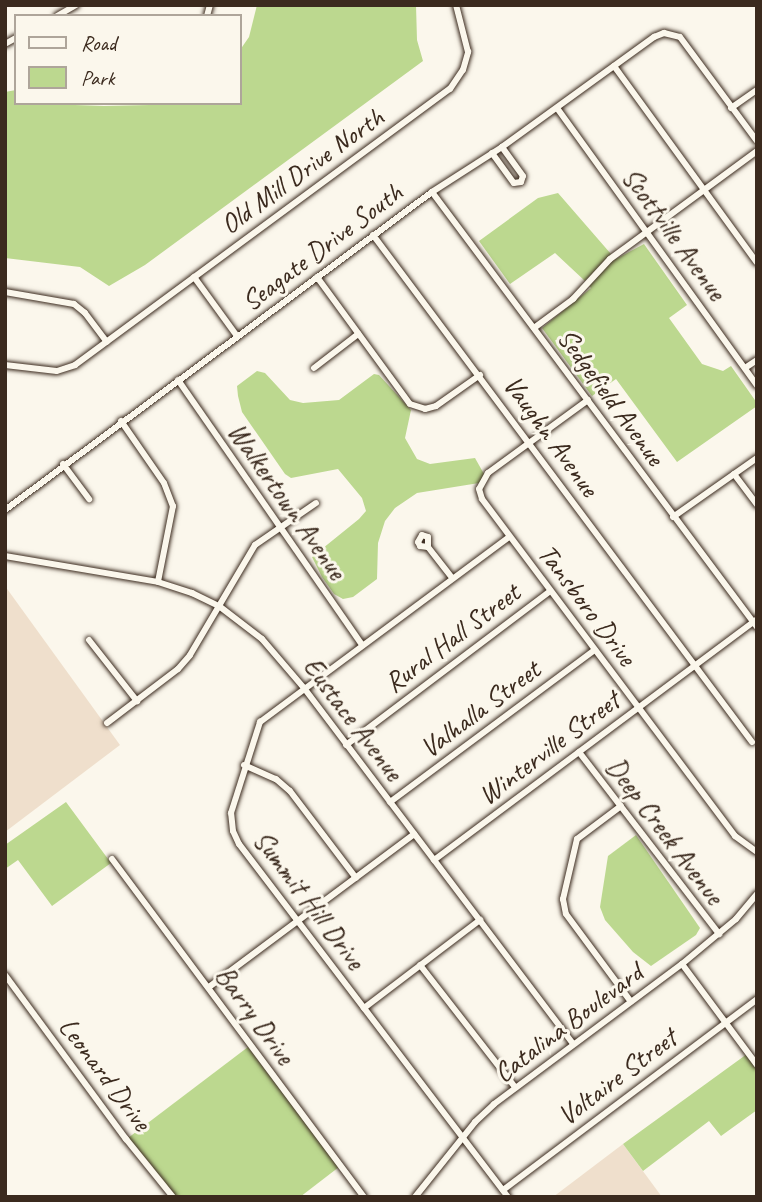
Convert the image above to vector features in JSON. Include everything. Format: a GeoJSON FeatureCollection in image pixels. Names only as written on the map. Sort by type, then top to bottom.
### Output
{"type":"FeatureCollection","features":[{"type":"Feature","properties":{"kind":"street"},"geometry":{"type":"LineString","coordinates":[[60,14],[76,5]]}},
{"type":"Feature","properties":{"kind":"street","name":"Old Mill Drive North"},"geometry":{"type":"LineString","coordinates":[[5,365],[49,371],[64,370],[107,342],[450,89],[463,70],[468,52],[456,5]]}},
{"type":"Feature","properties":{"kind":"street","name":"Seagate Drive South"},"geometry":{"type":"LineString","coordinates":[[5,510],[63,464],[432,192],[502,147],[654,37],[672,34],[680,37],[732,108]]}},
{"type":"Feature","properties":{"kind":"street"},"geometry":{"type":"LineString","coordinates":[[614,66],[757,262]]}},
{"type":"Feature","properties":{"kind":"street"},"geometry":{"type":"LineString","coordinates":[[757,90],[732,108],[757,141]]}},
{"type":"Feature","properties":{"kind":"street","name":"Scottville Avenue"},"geometry":{"type":"LineString","coordinates":[[557,108],[757,385]]}},
{"type":"Feature","properties":{"kind":"street"},"geometry":{"type":"LineString","coordinates":[[492,153],[514,183],[521,182],[521,173],[502,147]]}},
{"type":"Feature","properties":{"kind":"street"},"geometry":{"type":"LineString","coordinates":[[534,328],[573,299],[610,258],[757,151]]}},
{"type":"Feature","properties":{"kind":"street","name":"Sedgefield Avenue"},"geometry":{"type":"LineString","coordinates":[[432,192],[755,623]]}},
{"type":"Feature","properties":{"kind":"street","name":"Vaughn Avenue"},"geometry":{"type":"LineString","coordinates":[[373,235],[752,742]]}},
{"type":"Feature","properties":{"kind":"street"},"geometry":{"type":"LineString","coordinates":[[194,277],[237,336]]}},
{"type":"Feature","properties":{"kind":"street"},"geometry":{"type":"LineString","coordinates":[[317,277],[410,404],[425,409],[436,406],[480,375]]}},
{"type":"Feature","properties":{"kind":"street"},"geometry":{"type":"LineString","coordinates":[[5,292],[74,304],[85,313],[107,342]]}},
{"type":"Feature","properties":{"kind":"street"},"geometry":{"type":"LineString","coordinates":[[314,368],[358,334]]}},
{"type":"Feature","properties":{"kind":"street"},"geometry":{"type":"LineString","coordinates":[[745,368],[757,360]]}},
{"type":"Feature","properties":{"kind":"street","name":"Walkertown Avenue"},"geometry":{"type":"LineString","coordinates":[[178,380],[362,645]]}},
{"type":"Feature","properties":{"kind":"street","name":"Tansboro Drive"},"geometry":{"type":"LineString","coordinates":[[588,400],[488,473],[479,489],[482,499],[734,836],[757,852]]}},
{"type":"Feature","properties":{"kind":"street"},"geometry":{"type":"LineString","coordinates":[[121,421],[164,483],[173,506],[158,582]]}},
{"type":"Feature","properties":{"kind":"street"},"geometry":{"type":"LineString","coordinates":[[673,517],[757,458]]}},
{"type":"Feature","properties":{"kind":"street"},"geometry":{"type":"LineString","coordinates":[[63,464],[89,499]]}},
{"type":"Feature","properties":{"kind":"street"},"geometry":{"type":"LineString","coordinates":[[734,474],[757,505]]}},
{"type":"Feature","properties":{"kind":"street"},"geometry":{"type":"LineString","coordinates":[[107,723],[178,669],[191,655],[255,545],[316,503]]}},
{"type":"Feature","properties":{"kind":"street","name":"Summit Hill Drive"},"geometry":{"type":"LineString","coordinates":[[508,1197],[239,844],[233,831],[231,813],[244,765],[260,722],[509,537]]}},
{"type":"Feature","properties":{"kind":"street"},"geometry":{"type":"LineString","coordinates":[[428,547],[452,578]]}},
{"type":"Feature","properties":{"kind":"street","name":"Eustace Avenue"},"geometry":{"type":"LineString","coordinates":[[5,556],[158,582],[219,606],[262,639],[304,688],[573,1044]]}},
{"type":"Feature","properties":{"kind":"street","name":"Rural Hall Street"},"geometry":{"type":"LineString","coordinates":[[346,745],[550,591]]}},
{"type":"Feature","properties":{"kind":"street","name":"Winterville Street"},"geometry":{"type":"LineString","coordinates":[[434,859],[694,665],[755,623]]}},
{"type":"Feature","properties":{"kind":"street"},"geometry":{"type":"LineString","coordinates":[[89,639],[137,701]]}},
{"type":"Feature","properties":{"kind":"street","name":"Valhalla Street"},"geometry":{"type":"LineString","coordinates":[[390,802],[595,650]]}},
{"type":"Feature","properties":{"kind":"street","name":"Deep Creek Avenue"},"geometry":{"type":"LineString","coordinates":[[579,752],[719,934]]}},
{"type":"Feature","properties":{"kind":"street"},"geometry":{"type":"LineString","coordinates":[[244,765],[276,779],[289,791],[356,878]]}},
{"type":"Feature","properties":{"kind":"street"},"geometry":{"type":"LineString","coordinates":[[621,806],[577,839],[563,899],[566,914],[631,1002]]}},
{"type":"Feature","properties":{"kind":"street"},"geometry":{"type":"LineString","coordinates":[[209,987],[414,834]]}},
{"type":"Feature","properties":{"kind":"street","name":"Barry Drive"},"geometry":{"type":"LineString","coordinates":[[112,859],[364,1197]]}},
{"type":"Feature","properties":{"kind":"street","name":"Catalina Boulevard"},"geometry":{"type":"LineString","coordinates":[[415,1197],[462,1138],[515,1087],[682,964],[719,934],[757,894]]}},
{"type":"Feature","properties":{"kind":"street"},"geometry":{"type":"LineString","coordinates":[[364,1008],[480,920]]}},
{"type":"Feature","properties":{"kind":"street"},"geometry":{"type":"LineString","coordinates":[[682,964],[757,1065]]}},
{"type":"Feature","properties":{"kind":"street"},"geometry":{"type":"LineString","coordinates":[[420,965],[515,1087]]}},
{"type":"Feature","properties":{"kind":"street","name":"Leonard Drive"},"geometry":{"type":"LineString","coordinates":[[5,975],[126,1139],[173,1197]]}},
{"type":"Feature","properties":{"kind":"street","name":"Voltaire Street"},"geometry":{"type":"LineString","coordinates":[[503,1190],[757,999]]}},
{"type":"Feature","properties":{"kind":"shaded area"},"geometry":{"type":"Polygon","coordinates":[[[5,586],[120,745],[5,832],[5,586]]]}},
{"type":"Feature","properties":{"kind":"shaded area"},"geometry":{"type":"Polygon","coordinates":[[[623,1144],[662,1197],[553,1197],[623,1144]]]}},
{"type":"Feature","properties":{"kind":"green space"},"geometry":{"type":"Polygon","coordinates":[[[257,5],[416,5],[417,40],[423,61],[145,265],[109,286],[80,267],[5,258],[5,92],[14,90],[14,105],[242,105],[242,47],[249,37],[257,5]]]}},
{"type":"Feature","properties":{"kind":"green space"},"geometry":{"type":"Polygon","coordinates":[[[558,193],[611,254],[585,281],[555,253],[510,284],[479,241],[538,198],[558,193]]]}},
{"type":"Feature","properties":{"kind":"green space"},"geometry":{"type":"Polygon","coordinates":[[[644,244],[687,305],[669,318],[702,364],[723,371],[731,366],[757,403],[757,406],[677,462],[616,379],[592,396],[542,328],[591,288],[589,286],[612,261],[644,244]]]}},
{"type":"Feature","properties":{"kind":"green space"},"geometry":{"type":"Polygon","coordinates":[[[257,371],[265,373],[290,400],[303,403],[339,400],[374,374],[379,375],[411,410],[405,438],[417,459],[430,464],[475,458],[484,474],[479,483],[417,493],[395,508],[385,521],[378,543],[377,579],[353,597],[343,599],[334,594],[312,557],[366,511],[362,498],[338,469],[291,478],[285,474],[242,412],[237,386],[257,371]]]}},
{"type":"Feature","properties":{"kind":"green space"},"geometry":{"type":"Polygon","coordinates":[[[66,802],[111,863],[52,906],[18,860],[5,869],[5,845],[66,802]]]}},
{"type":"Feature","properties":{"kind":"green space"},"geometry":{"type":"Polygon","coordinates":[[[636,835],[700,928],[696,935],[651,966],[633,952],[605,920],[600,907],[608,856],[636,835]]]}},
{"type":"Feature","properties":{"kind":"green space"},"geometry":{"type":"Polygon","coordinates":[[[248,1047],[339,1167],[300,1197],[176,1197],[128,1138],[248,1047]]]}},
{"type":"Feature","properties":{"kind":"green space"},"geometry":{"type":"Polygon","coordinates":[[[747,1054],[757,1070],[757,1110],[721,1136],[709,1121],[643,1171],[623,1144],[747,1054]]]}}]}
